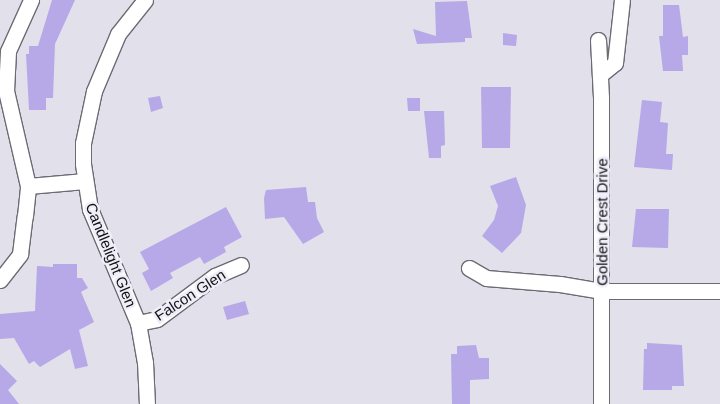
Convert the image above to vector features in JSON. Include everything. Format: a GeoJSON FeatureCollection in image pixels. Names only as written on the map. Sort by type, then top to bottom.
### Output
{"type":"FeatureCollection","features":[{"type":"Feature","properties":{"kind":"street"},"geometry":{"type":"LineString","coordinates":[[0,280],[20,254],[28,186],[6,91],[4,51],[31,0]]}},
{"type":"Feature","properties":{"kind":"street","name":"Candlelight Glen"},"geometry":{"type":"LineString","coordinates":[[145,0],[118,34],[94,91],[83,143],[85,182],[90,208],[138,323],[145,362],[147,404]]}},
{"type":"Feature","properties":{"kind":"street"},"geometry":{"type":"LineString","coordinates":[[600,75],[615,63],[622,0]]}},
{"type":"Feature","properties":{"kind":"street","name":"Golden Crest Drive"},"geometry":{"type":"LineString","coordinates":[[598,40],[602,291],[601,404]]}},
{"type":"Feature","properties":{"kind":"street"},"geometry":{"type":"LineString","coordinates":[[28,186],[85,182]]}},
{"type":"Feature","properties":{"kind":"street","name":"Falcon Glen"},"geometry":{"type":"LineString","coordinates":[[138,323],[157,319],[216,276],[241,265]]}},
{"type":"Feature","properties":{"kind":"street"},"geometry":{"type":"LineString","coordinates":[[469,268],[486,278],[560,284],[602,291],[720,291]]}},
{"type":"Feature","properties":{"kind":"building"},"geometry":{"type":"Polygon","coordinates":[[[52,0],[75,0],[55,44],[53,98],[46,98],[46,110],[29,110],[26,54],[29,54],[29,46],[38,46],[52,0]]]}},
{"type":"Feature","properties":{"kind":"building"},"geometry":{"type":"Polygon","coordinates":[[[467,1],[472,38],[465,38],[465,42],[417,44],[413,29],[436,36],[435,2],[467,1]]]}},
{"type":"Feature","properties":{"kind":"building"},"geometry":{"type":"Polygon","coordinates":[[[663,5],[679,5],[683,37],[688,36],[688,55],[682,55],[683,71],[663,71],[659,36],[663,36],[663,5]]]}},
{"type":"Feature","properties":{"kind":"building"},"geometry":{"type":"Polygon","coordinates":[[[503,33],[517,35],[516,46],[503,45],[503,33]]]}},
{"type":"Feature","properties":{"kind":"building"},"geometry":{"type":"Polygon","coordinates":[[[481,87],[511,87],[510,148],[482,148],[481,87]]]}},
{"type":"Feature","properties":{"kind":"building"},"geometry":{"type":"Polygon","coordinates":[[[160,96],[163,108],[151,112],[148,98],[160,96]]]}},
{"type":"Feature","properties":{"kind":"building"},"geometry":{"type":"Polygon","coordinates":[[[407,98],[420,98],[420,111],[408,111],[407,98]]]}},
{"type":"Feature","properties":{"kind":"building"},"geometry":{"type":"Polygon","coordinates":[[[642,100],[662,102],[660,122],[668,123],[666,154],[673,154],[672,170],[634,167],[642,100]]]}},
{"type":"Feature","properties":{"kind":"building"},"geometry":{"type":"Polygon","coordinates":[[[424,111],[444,111],[445,145],[441,146],[441,158],[429,158],[424,111]]]}},
{"type":"Feature","properties":{"kind":"building"},"geometry":{"type":"Polygon","coordinates":[[[516,177],[526,205],[521,233],[502,253],[482,236],[494,220],[498,206],[490,186],[516,177]]]}},
{"type":"Feature","properties":{"kind":"building"},"geometry":{"type":"Polygon","coordinates":[[[306,187],[308,202],[315,202],[317,218],[324,232],[303,244],[284,217],[265,219],[264,198],[266,190],[306,187]]]}},
{"type":"Feature","properties":{"kind":"building"},"geometry":{"type":"Polygon","coordinates":[[[226,207],[242,237],[224,247],[226,252],[204,264],[200,257],[170,273],[173,278],[151,291],[142,273],[149,269],[140,252],[226,207]]]}},
{"type":"Feature","properties":{"kind":"building"},"geometry":{"type":"Polygon","coordinates":[[[636,209],[669,209],[668,248],[632,247],[636,209]]]}},
{"type":"Feature","properties":{"kind":"building"},"geometry":{"type":"Polygon","coordinates":[[[53,264],[77,264],[77,278],[82,278],[88,288],[81,292],[94,322],[79,330],[88,366],[75,369],[70,349],[40,367],[34,361],[29,364],[14,338],[0,339],[0,314],[35,311],[37,266],[53,267],[53,264]]]}},
{"type":"Feature","properties":{"kind":"building"},"geometry":{"type":"Polygon","coordinates":[[[245,301],[249,314],[227,320],[223,307],[245,301]]]}},
{"type":"Feature","properties":{"kind":"building"},"geometry":{"type":"Polygon","coordinates":[[[647,343],[682,345],[684,386],[672,386],[672,390],[643,390],[644,349],[647,349],[647,343]]]}},
{"type":"Feature","properties":{"kind":"building"},"geometry":{"type":"Polygon","coordinates":[[[476,345],[479,358],[489,358],[489,379],[470,380],[470,404],[452,404],[451,354],[457,354],[457,346],[476,345]]]}},
{"type":"Feature","properties":{"kind":"building"},"geometry":{"type":"Polygon","coordinates":[[[0,364],[17,381],[8,390],[19,404],[0,404],[0,364]]]}}]}
